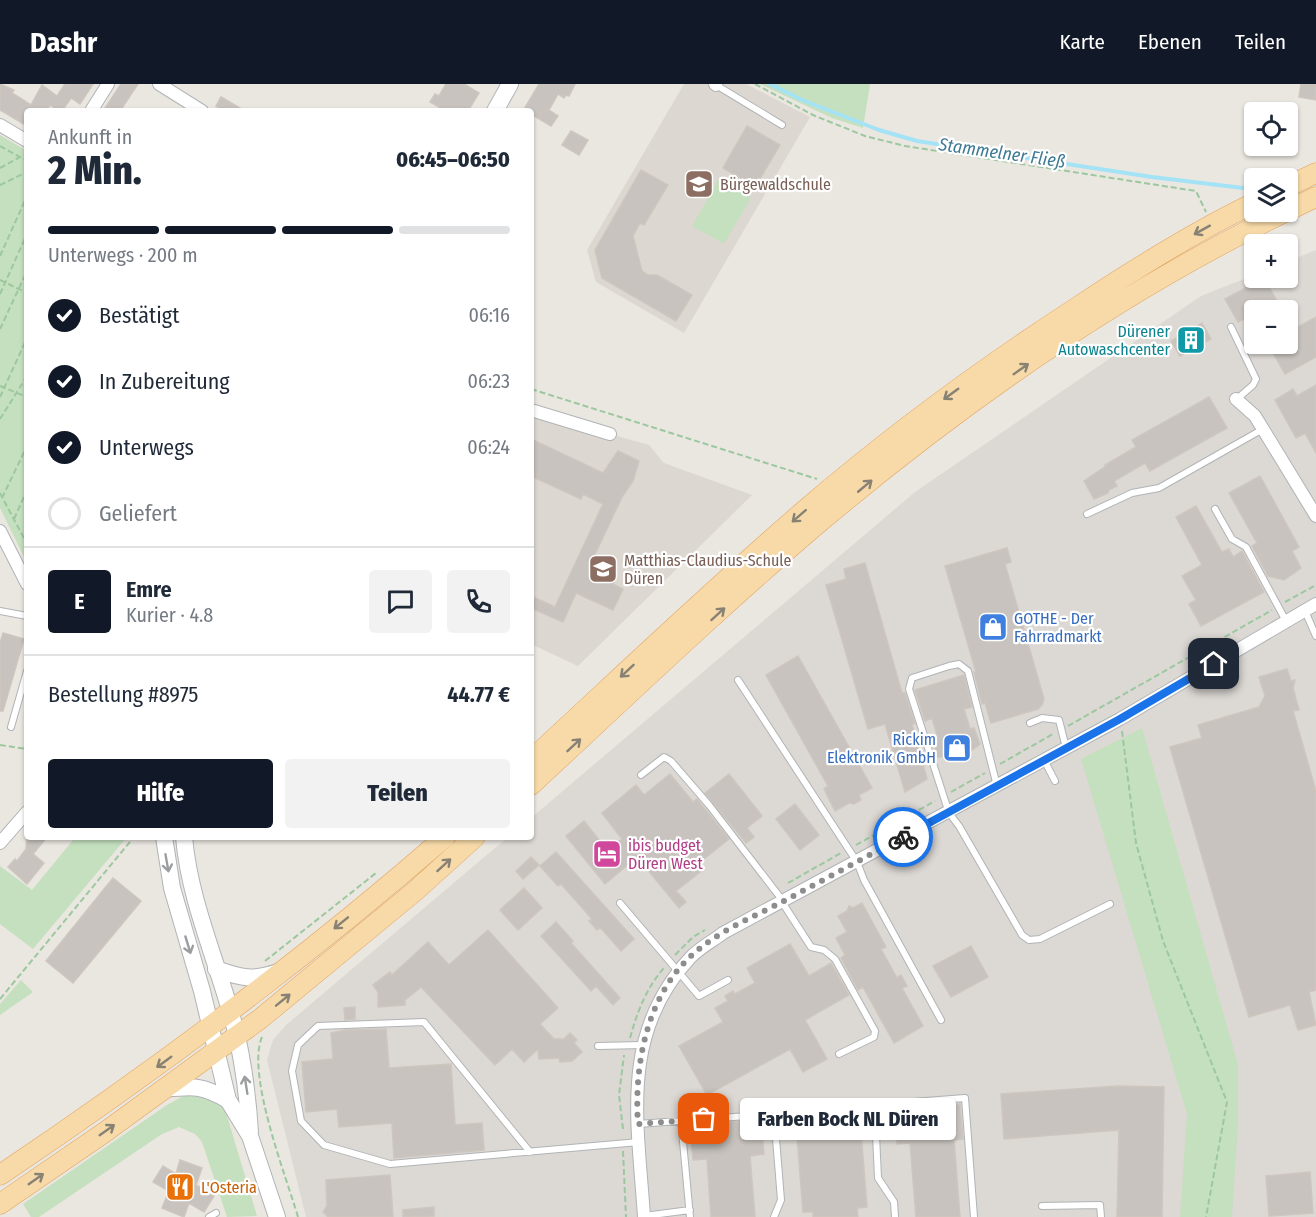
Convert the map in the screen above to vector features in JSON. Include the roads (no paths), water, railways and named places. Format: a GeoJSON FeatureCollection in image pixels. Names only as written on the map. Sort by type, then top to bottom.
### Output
{"type":"FeatureCollection","features":[{"type":"Feature","properties":{"kind":"main road"},"geometry":{"type":"LineString","coordinates":[[497,108],[510,84]]}},
{"type":"Feature","properties":{"kind":"main road"},"geometry":{"type":"LineString","coordinates":[[1298,182],[1316,173]]}},
{"type":"Feature","properties":{"kind":"main road"},"geometry":{"type":"LineString","coordinates":[[1298,205],[1316,197]]}},
{"type":"Feature","properties":{"kind":"main road"},"geometry":{"type":"LineString","coordinates":[[534,757],[807,508],[947,397],[1026,340],[1123,277],[1244,208]]}},
{"type":"Feature","properties":{"kind":"main road"},"geometry":{"type":"LineString","coordinates":[[534,782],[820,523],[955,414],[1133,293],[1265,222]]}},
{"type":"Feature","properties":{"kind":"main road"},"geometry":{"type":"LineString","coordinates":[[164,840],[172,888],[211,1027],[228,1100],[250,1136],[277,1217]]}},
{"type":"Feature","properties":{"kind":"main road"},"geometry":{"type":"LineString","coordinates":[[185,840],[193,888],[237,1036],[248,1099],[250,1136]]}},
{"type":"Feature","properties":{"kind":"main road"},"geometry":{"type":"LineString","coordinates":[[216,969],[240,977],[263,977],[274,966],[441,840]]}},
{"type":"Feature","properties":{"kind":"main road"},"geometry":{"type":"LineString","coordinates":[[0,1204],[260,1019],[406,899],[472,840]]}},
{"type":"Feature","properties":{"kind":"main road"},"geometry":{"type":"LineString","coordinates":[[0,1175],[84,1119],[211,1027],[230,1012],[274,966]]}},
{"type":"Feature","properties":{"kind":"main road"},"geometry":{"type":"LineString","coordinates":[[164,1089],[191,1086],[204,1088],[228,1100]]}},
{"type":"Feature","properties":{"kind":"street"},"geometry":{"type":"LineString","coordinates":[[93,108],[108,84]]}},
{"type":"Feature","properties":{"kind":"street"},"geometry":{"type":"LineString","coordinates":[[159,84],[197,108]]}},
{"type":"Feature","properties":{"kind":"street"},"geometry":{"type":"LineString","coordinates":[[0,125],[24,139]]}},
{"type":"Feature","properties":{"kind":"street"},"geometry":{"type":"LineString","coordinates":[[1236,399],[1255,416],[1316,516]]}},
{"type":"Feature","properties":{"kind":"street"},"geometry":{"type":"LineString","coordinates":[[534,411],[610,434]]}},
{"type":"Feature","properties":{"kind":"street"},"geometry":{"type":"LineString","coordinates":[[0,531],[24,578]]}},
{"type":"Feature","properties":{"kind":"street"},"geometry":{"type":"LineString","coordinates":[[644,1216],[636,1097],[639,1062],[653,1012],[670,981],[691,956],[723,933],[1066,749],[1316,604]]}},
{"type":"Feature","properties":{"kind":"street"},"geometry":{"type":"LineString","coordinates":[[0,844],[24,816]]}},
{"type":"Feature","properties":{"kind":"lane"},"geometry":{"type":"LineString","coordinates":[[716,85],[782,125]]}},
{"type":"Feature","properties":{"kind":"lane"},"geometry":{"type":"LineString","coordinates":[[1231,327],[1256,379],[1253,385],[1236,399]]}},
{"type":"Feature","properties":{"kind":"lane"},"geometry":{"type":"LineString","coordinates":[[1087,514],[1132,493],[1159,488],[1263,429]]}},
{"type":"Feature","properties":{"kind":"lane"},"geometry":{"type":"LineString","coordinates":[[1215,509],[1233,539],[1246,547],[1286,621]]}},
{"type":"Feature","properties":{"kind":"lane"},"geometry":{"type":"LineString","coordinates":[[1305,610],[1316,636]]}},
{"type":"Feature","properties":{"kind":"lane"},"geometry":{"type":"LineString","coordinates":[[0,611],[24,615]]}},
{"type":"Feature","properties":{"kind":"lane"},"geometry":{"type":"LineString","coordinates":[[998,786],[968,671],[959,664],[912,678],[909,689],[949,813],[959,826],[1022,935],[1029,940],[1040,939],[1110,904]]}},
{"type":"Feature","properties":{"kind":"lane"},"geometry":{"type":"LineString","coordinates":[[738,680],[856,862],[941,1020]]}},
{"type":"Feature","properties":{"kind":"lane"},"geometry":{"type":"LineString","coordinates":[[11,727],[24,682]]}},
{"type":"Feature","properties":{"kind":"lane"},"geometry":{"type":"LineString","coordinates":[[1030,723],[1042,718],[1059,720],[1066,749]]}},
{"type":"Feature","properties":{"kind":"lane"},"geometry":{"type":"LineString","coordinates":[[641,775],[664,757],[671,761],[736,838],[783,901],[811,947],[824,950],[835,959],[875,1031],[874,1037],[839,1054]]}},
{"type":"Feature","properties":{"kind":"lane"},"geometry":{"type":"LineString","coordinates":[[1044,760],[1055,781]]}},
{"type":"Feature","properties":{"kind":"lane"},"geometry":{"type":"LineString","coordinates":[[621,903],[699,996],[728,980]]}},
{"type":"Feature","properties":{"kind":"lane"},"geometry":{"type":"LineString","coordinates":[[530,1152],[424,1022],[318,1026],[298,1045],[292,1071],[301,1121],[324,1145],[390,1164],[530,1152],[639,1142]]}},
{"type":"Feature","properties":{"kind":"lane"},"geometry":{"type":"LineString","coordinates":[[598,1046],[643,1045]]}},
{"type":"Feature","properties":{"kind":"lane"},"geometry":{"type":"LineString","coordinates":[[638,1124],[774,1114],[787,1121],[875,1113],[887,1104],[965,1098],[974,1217]]}},
{"type":"Feature","properties":{"kind":"lane"},"geometry":{"type":"LineString","coordinates":[[875,1113],[878,1178],[894,1202],[895,1217]]}},
{"type":"Feature","properties":{"kind":"lane"},"geometry":{"type":"LineString","coordinates":[[774,1114],[781,1200],[774,1217]]}},
{"type":"Feature","properties":{"kind":"lane"},"geometry":{"type":"LineString","coordinates":[[644,1216],[690,1214],[681,1120]]}},
{"type":"Feature","properties":{"kind":"lane"},"geometry":{"type":"LineString","coordinates":[[1042,1206],[1100,1205],[1101,1217]]}},
{"type":"Feature","properties":{"kind":"lane"},"geometry":{"type":"LineString","coordinates":[[209,1217],[216,1213]]}},
{"type":"Feature","properties":{"kind":"waterway","name":"Stammelner Fließ"},"geometry":{"type":"LineString","coordinates":[[770,84],[802,100],[879,130],[917,141],[1152,177],[1243,188]]}},
{"type":"Feature","properties":{"kind":"place","name":"Bürgewaldschule"},"geometry":{"type":"Point","coordinates":[699,184]}},
{"type":"Feature","properties":{"kind":"place","name":"Dürener Autowaschcenter"},"geometry":{"type":"Point","coordinates":[1191,340]}},
{"type":"Feature","properties":{"kind":"place","name":"Matthias-Claudius-Schule Düren"},"geometry":{"type":"Point","coordinates":[603,569]}},
{"type":"Feature","properties":{"kind":"place","name":"GOTHE - Der Fahrradmarkt"},"geometry":{"type":"Point","coordinates":[993,627]}},
{"type":"Feature","properties":{"kind":"place","name":"Rickim Elektronik GmbH"},"geometry":{"type":"Point","coordinates":[957,748]}},
{"type":"Feature","properties":{"kind":"place","name":"ibis budget Düren West"},"geometry":{"type":"Point","coordinates":[607,854]}},
{"type":"Feature","properties":{"kind":"place","name":"Farben Bock NL Düren"},"geometry":{"type":"Point","coordinates":[704,1119]}},
{"type":"Feature","properties":{"kind":"place","name":"L'Osteria"},"geometry":{"type":"Point","coordinates":[180,1187]}}]}
